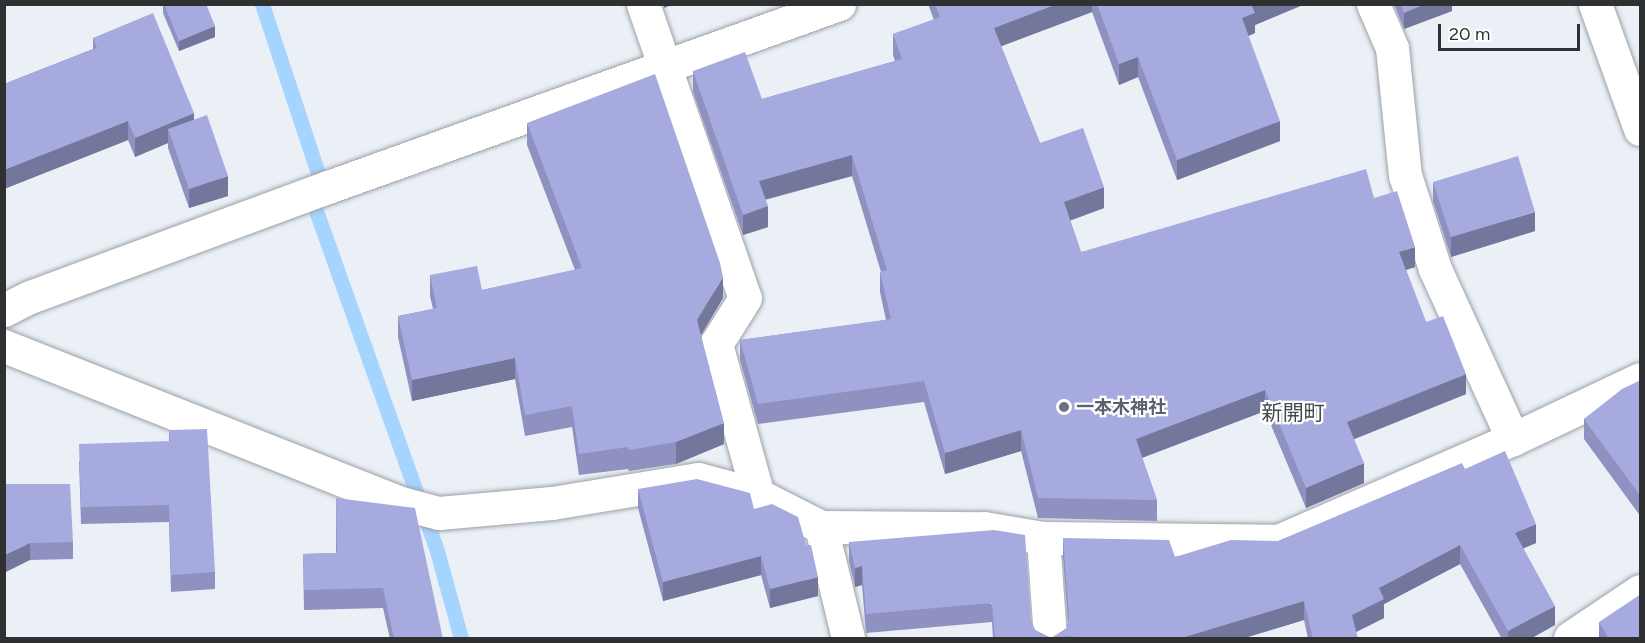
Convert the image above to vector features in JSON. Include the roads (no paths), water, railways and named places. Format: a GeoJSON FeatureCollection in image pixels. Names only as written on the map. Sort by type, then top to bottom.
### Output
{"type":"FeatureCollection","features":[{"type":"Feature","properties":{"kind":"street"},"geometry":{"type":"LineString","coordinates":[[643,4],[746,298],[716,344],[758,495]]}},
{"type":"Feature","properties":{"kind":"street"},"geometry":{"type":"LineString","coordinates":[[4,310],[30,297],[328,187],[839,4]]}},
{"type":"Feature","properties":{"kind":"street"},"geometry":{"type":"LineString","coordinates":[[1373,4],[1392,48],[1405,175],[1434,269],[1513,439]]}},
{"type":"Feature","properties":{"kind":"street"},"geometry":{"type":"LineString","coordinates":[[1595,4],[1641,129]]}},
{"type":"Feature","properties":{"kind":"street"},"geometry":{"type":"LineString","coordinates":[[4,346],[402,503],[440,513],[552,503],[698,479],[758,495],[821,527],[984,528],[1043,538],[1278,541],[1513,439],[1641,378]]}},
{"type":"Feature","properties":{"kind":"street"},"geometry":{"type":"LineString","coordinates":[[821,527],[848,639]]}},
{"type":"Feature","properties":{"kind":"street"},"geometry":{"type":"LineString","coordinates":[[1043,538],[1050,639]]}},
{"type":"Feature","properties":{"kind":"street"},"geometry":{"type":"LineString","coordinates":[[1570,639],[1641,591]]}},
{"type":"Feature","properties":{"kind":"waterway"},"geometry":{"type":"LineString","coordinates":[[262,4],[318,173],[315,208],[437,551],[461,638]]}},
{"type":"Feature","properties":{"kind":"place","name":"一本木神社"},"geometry":{"type":"Point","coordinates":[1064,407]}},
{"type":"Feature","properties":{"kind":"district","name":"新開町"},"geometry":{"type":"Point","coordinates":[1293,413]}}]}
